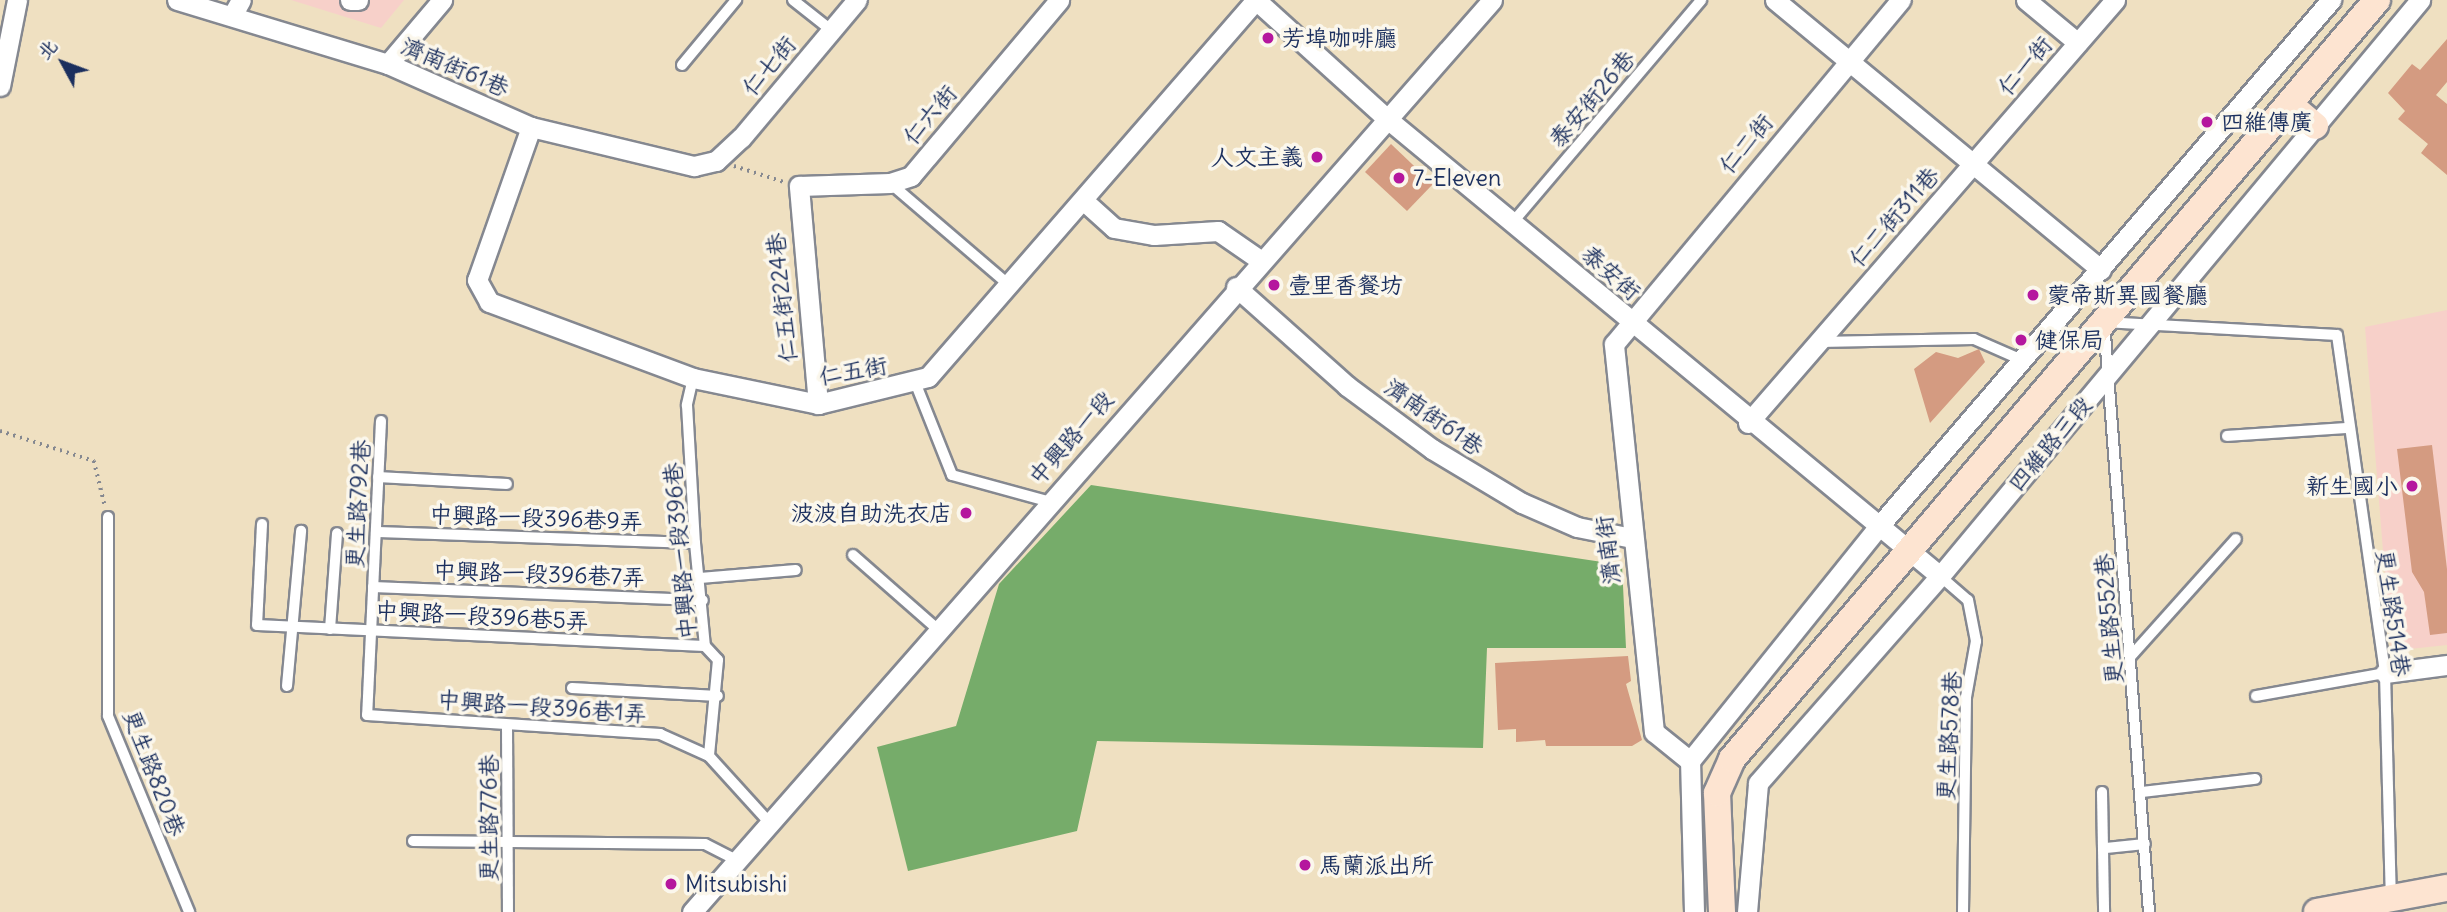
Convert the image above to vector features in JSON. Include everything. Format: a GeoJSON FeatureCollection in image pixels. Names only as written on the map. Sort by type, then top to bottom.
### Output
{"type":"FeatureCollection","features":[{"type":"Feature","properties":{"kind":"street"},"geometry":{"type":"LineString","coordinates":[[0,86],[18,0]]}},
{"type":"Feature","properties":{"kind":"street","name":"濟南街61巷"},"geometry":{"type":"LineString","coordinates":[[177,0],[236,8],[388,64],[531,127],[667,164],[716,161]]}},
{"type":"Feature","properties":{"kind":"street"},"geometry":{"type":"LineString","coordinates":[[350,0],[358,0]]}},
{"type":"Feature","properties":{"kind":"street"},"geometry":{"type":"LineString","coordinates":[[388,64],[442,0]]}},
{"type":"Feature","properties":{"kind":"street","name":"仁七街"},"geometry":{"type":"LineString","coordinates":[[716,161],[857,0]]}},
{"type":"Feature","properties":{"kind":"street","name":"仁六街"},"geometry":{"type":"LineString","coordinates":[[799,186],[890,183],[911,176],[1059,0]]}},
{"type":"Feature","properties":{"kind":"street","name":"泰安街"},"geometry":{"type":"LineString","coordinates":[[1256,0],[1385,117],[1513,222],[1748,423],[1940,576]]}},
{"type":"Feature","properties":{"kind":"street","name":"仁五街"},"geometry":{"type":"LineString","coordinates":[[531,127],[477,280],[481,295],[693,378],[818,404],[915,382],[959,346],[1256,0]]}},
{"type":"Feature","properties":{"kind":"street","name":"中興路一段"},"geometry":{"type":"LineString","coordinates":[[692,912],[767,820],[1385,117],[1492,0]]}},
{"type":"Feature","properties":{"kind":"street","name":"仁二街311巷"},"geometry":{"type":"LineString","coordinates":[[1748,423],[1972,165],[1775,0]]}},
{"type":"Feature","properties":{"kind":"street","name":"仁二街"},"geometry":{"type":"LineString","coordinates":[[1628,320],[1901,0]]}},
{"type":"Feature","properties":{"kind":"street"},"geometry":{"type":"LineString","coordinates":[[2026,0],[2078,43]]}},
{"type":"Feature","properties":{"kind":"street","name":"仁一街"},"geometry":{"type":"LineString","coordinates":[[1972,165],[2115,0]]}},
{"type":"Feature","properties":{"kind":"street"},"geometry":{"type":"LineString","coordinates":[[1694,912],[1689,761],[1878,526],[2024,361],[2331,0]]}},
{"type":"Feature","properties":{"kind":"street","name":"四維路三段"},"geometry":{"type":"LineString","coordinates":[[1722,912],[1717,793],[1732,759],[2377,0]]}},
{"type":"Feature","properties":{"kind":"street","name":"四維路三段"},"geometry":{"type":"LineString","coordinates":[[1747,912],[1758,783],[1940,576],[2420,0]]}},
{"type":"Feature","properties":{"kind":"street"},"geometry":{"type":"LineString","coordinates":[[2289,104],[2315,126]]}},
{"type":"Feature","properties":{"kind":"street"},"geometry":{"type":"LineString","coordinates":[[1972,165],[2101,270]]}},
{"type":"Feature","properties":{"kind":"street","name":"仁五街224巷"},"geometry":{"type":"LineString","coordinates":[[799,186],[818,404]]}},
{"type":"Feature","properties":{"kind":"street"},"geometry":{"type":"LineString","coordinates":[[1084,201],[1114,228],[1154,235],[1218,231],[1260,260]]}},
{"type":"Feature","properties":{"kind":"street","name":"濟南街61巷"},"geometry":{"type":"LineString","coordinates":[[1236,287],[1347,386],[1432,449],[1522,503],[1577,527],[1632,538]]}},
{"type":"Feature","properties":{"kind":"street","name":"濟南街"},"geometry":{"type":"LineString","coordinates":[[1628,320],[1611,360],[1654,732],[1689,761]]}},
{"type":"Feature","properties":{"kind":"street"},"geometry":{"type":"LineString","coordinates":[[2385,673],[2447,665]]}},
{"type":"Feature","properties":{"kind":"street"},"geometry":{"type":"LineString","coordinates":[[2317,912],[2391,906],[2447,888]]}},
{"type":"Feature","properties":{"kind":"lane"},"geometry":{"type":"LineString","coordinates":[[682,65],[736,0]]}},
{"type":"Feature","properties":{"kind":"lane"},"geometry":{"type":"LineString","coordinates":[[793,0],[831,30]]}},
{"type":"Feature","properties":{"kind":"lane","name":"泰安街26巷"},"geometry":{"type":"LineString","coordinates":[[1513,222],[1701,0]]}},
{"type":"Feature","properties":{"kind":"lane"},"geometry":{"type":"LineString","coordinates":[[890,183],[1010,287]]}},
{"type":"Feature","properties":{"kind":"lane"},"geometry":{"type":"LineString","coordinates":[[2104,322],[2149,325]]}},
{"type":"Feature","properties":{"kind":"lane","name":"更生路552巷"},"geometry":{"type":"LineString","coordinates":[[2104,322],[2142,792],[2149,912]]}},
{"type":"Feature","properties":{"kind":"lane","name":"更生路514巷"},"geometry":{"type":"LineString","coordinates":[[2149,325],[2337,335],[2385,673],[2391,906]]}},
{"type":"Feature","properties":{"kind":"lane"},"geometry":{"type":"LineString","coordinates":[[1818,342],[1974,339],[2024,361]]}},
{"type":"Feature","properties":{"kind":"lane","name":"中興路一段396巷"},"geometry":{"type":"LineString","coordinates":[[693,378],[687,405],[695,543],[703,600],[705,646],[719,660],[718,696],[709,756]]}},
{"type":"Feature","properties":{"kind":"lane"},"geometry":{"type":"LineString","coordinates":[[915,382],[952,475],[1047,501]]}},
{"type":"Feature","properties":{"kind":"lane","name":"更生路792巷"},"geometry":{"type":"LineString","coordinates":[[367,715],[381,421]]}},
{"type":"Feature","properties":{"kind":"lane"},"geometry":{"type":"LineString","coordinates":[[2227,436],[2349,428]]}},
{"type":"Feature","properties":{"kind":"lane"},"geometry":{"type":"LineString","coordinates":[[378,477],[507,484]]}},
{"type":"Feature","properties":{"kind":"lane","name":"更生路820巷"},"geometry":{"type":"LineString","coordinates":[[108,517],[108,716],[190,912]]}},
{"type":"Feature","properties":{"kind":"lane","name":"中興路一段396巷5弄"},"geometry":{"type":"LineString","coordinates":[[262,524],[257,625],[705,646]]}},
{"type":"Feature","properties":{"kind":"lane"},"geometry":{"type":"LineString","coordinates":[[287,686],[301,531]]}},
{"type":"Feature","properties":{"kind":"lane","name":"中興路一段396巷9弄"},"geometry":{"type":"LineString","coordinates":[[376,532],[695,543]]}},
{"type":"Feature","properties":{"kind":"lane"},"geometry":{"type":"LineString","coordinates":[[330,629],[337,533]]}},
{"type":"Feature","properties":{"kind":"lane"},"geometry":{"type":"LineString","coordinates":[[2131,656],[2236,539]]}},
{"type":"Feature","properties":{"kind":"lane"},"geometry":{"type":"LineString","coordinates":[[853,555],[936,628]]}},
{"type":"Feature","properties":{"kind":"lane"},"geometry":{"type":"LineString","coordinates":[[700,578],[796,570]]}},
{"type":"Feature","properties":{"kind":"lane","name":"更生路578巷"},"geometry":{"type":"LineString","coordinates":[[1940,576],[1968,600],[1976,641],[1966,697],[1963,912]]}},
{"type":"Feature","properties":{"kind":"lane","name":"中興路一段396巷7弄"},"geometry":{"type":"LineString","coordinates":[[373,587],[703,600]]}},
{"type":"Feature","properties":{"kind":"lane"},"geometry":{"type":"LineString","coordinates":[[2256,696],[2385,673]]}},
{"type":"Feature","properties":{"kind":"lane"},"geometry":{"type":"LineString","coordinates":[[572,688],[718,696]]}},
{"type":"Feature","properties":{"kind":"lane","name":"中興路一段396巷1弄"},"geometry":{"type":"LineString","coordinates":[[367,715],[660,734],[709,756]]}},
{"type":"Feature","properties":{"kind":"lane","name":"更生路776巷"},"geometry":{"type":"LineString","coordinates":[[508,725],[508,912]]}},
{"type":"Feature","properties":{"kind":"lane"},"geometry":{"type":"LineString","coordinates":[[709,756],[767,820]]}},
{"type":"Feature","properties":{"kind":"lane"},"geometry":{"type":"LineString","coordinates":[[2142,792],[2255,779]]}},
{"type":"Feature","properties":{"kind":"lane"},"geometry":{"type":"LineString","coordinates":[[2102,792],[2106,848],[2104,912]]}},
{"type":"Feature","properties":{"kind":"lane"},"geometry":{"type":"LineString","coordinates":[[413,841],[508,839],[705,844],[734,859]]}},
{"type":"Feature","properties":{"kind":"lane"},"geometry":{"type":"LineString","coordinates":[[2106,848],[2145,844]]}},
{"type":"Feature","properties":{"kind":"path"},"geometry":{"type":"LineString","coordinates":[[716,161],[799,186]]}},
{"type":"Feature","properties":{"kind":"path"},"geometry":{"type":"LineString","coordinates":[[0,431],[94,461],[108,517]]}},
{"type":"Feature","properties":{"kind":"shaded area"},"geometry":{"type":"Polygon","coordinates":[[[291,0],[404,0],[381,28],[291,0]]]}},
{"type":"Feature","properties":{"kind":"shaded area","name":"新生國小"},"geometry":{"type":"Polygon","coordinates":[[[2447,310],[2447,645],[2391,651],[2365,327],[2447,310]]]}},
{"type":"Feature","properties":{"kind":"green space"},"geometry":{"type":"Polygon","coordinates":[[[1091,485],[1622,565],[1626,648],[1487,648],[1483,748],[1097,741],[1077,831],[908,871],[877,747],[956,726],[999,584],[1091,485]]]}},
{"type":"Feature","properties":{"kind":"building"},"geometry":{"type":"Polygon","coordinates":[[[2447,39],[2447,82],[2436,95],[2447,104],[2447,175],[2421,153],[2428,144],[2398,119],[2405,111],[2388,93],[2412,64],[2420,70],[2447,39]]]}},
{"type":"Feature","properties":{"kind":"building","name":"7-Eleven"},"geometry":{"type":"Polygon","coordinates":[[[1391,144],[1433,184],[1407,211],[1365,172],[1391,144]]]}},
{"type":"Feature","properties":{"kind":"building"},"geometry":{"type":"Polygon","coordinates":[[[1979,349],[1985,362],[1930,423],[1914,369],[1936,352],[1958,358],[1979,349]]]}},
{"type":"Feature","properties":{"kind":"building"},"geometry":{"type":"Polygon","coordinates":[[[2432,445],[2447,569],[2447,633],[2430,635],[2424,592],[2412,572],[2397,449],[2432,445]]]}},
{"type":"Feature","properties":{"kind":"building"},"geometry":{"type":"Polygon","coordinates":[[[1628,656],[1631,681],[1626,684],[1642,740],[1632,746],[1546,746],[1545,740],[1516,742],[1516,729],[1498,730],[1495,663],[1628,656]]]}},
{"type":"Feature","properties":{"kind":"place","name":"芳埠咖啡廳"},"geometry":{"type":"Point","coordinates":[1268,38]}},
{"type":"Feature","properties":{"kind":"place","name":"四維傳廣"},"geometry":{"type":"Point","coordinates":[2207,122]}},
{"type":"Feature","properties":{"kind":"place","name":"人文主義"},"geometry":{"type":"Point","coordinates":[1317,157]}},
{"type":"Feature","properties":{"kind":"place","name":"7-Eleven"},"geometry":{"type":"Point","coordinates":[1399,178]}},
{"type":"Feature","properties":{"kind":"place","name":"壹里香餐坊"},"geometry":{"type":"Point","coordinates":[1274,285]}},
{"type":"Feature","properties":{"kind":"place","name":"蒙帝斯異國餐廳"},"geometry":{"type":"Point","coordinates":[2033,295]}},
{"type":"Feature","properties":{"kind":"place","name":"健保局"},"geometry":{"type":"Point","coordinates":[2021,340]}},
{"type":"Feature","properties":{"kind":"place","name":"新生國小"},"geometry":{"type":"Point","coordinates":[2412,486]}},
{"type":"Feature","properties":{"kind":"place","name":"波波自助洗衣店"},"geometry":{"type":"Point","coordinates":[966,513]}},
{"type":"Feature","properties":{"kind":"place","name":"馬蘭派出所"},"geometry":{"type":"Point","coordinates":[1305,865]}},
{"type":"Feature","properties":{"kind":"place","name":"Mitsubishi"},"geometry":{"type":"Point","coordinates":[671,884]}}]}
